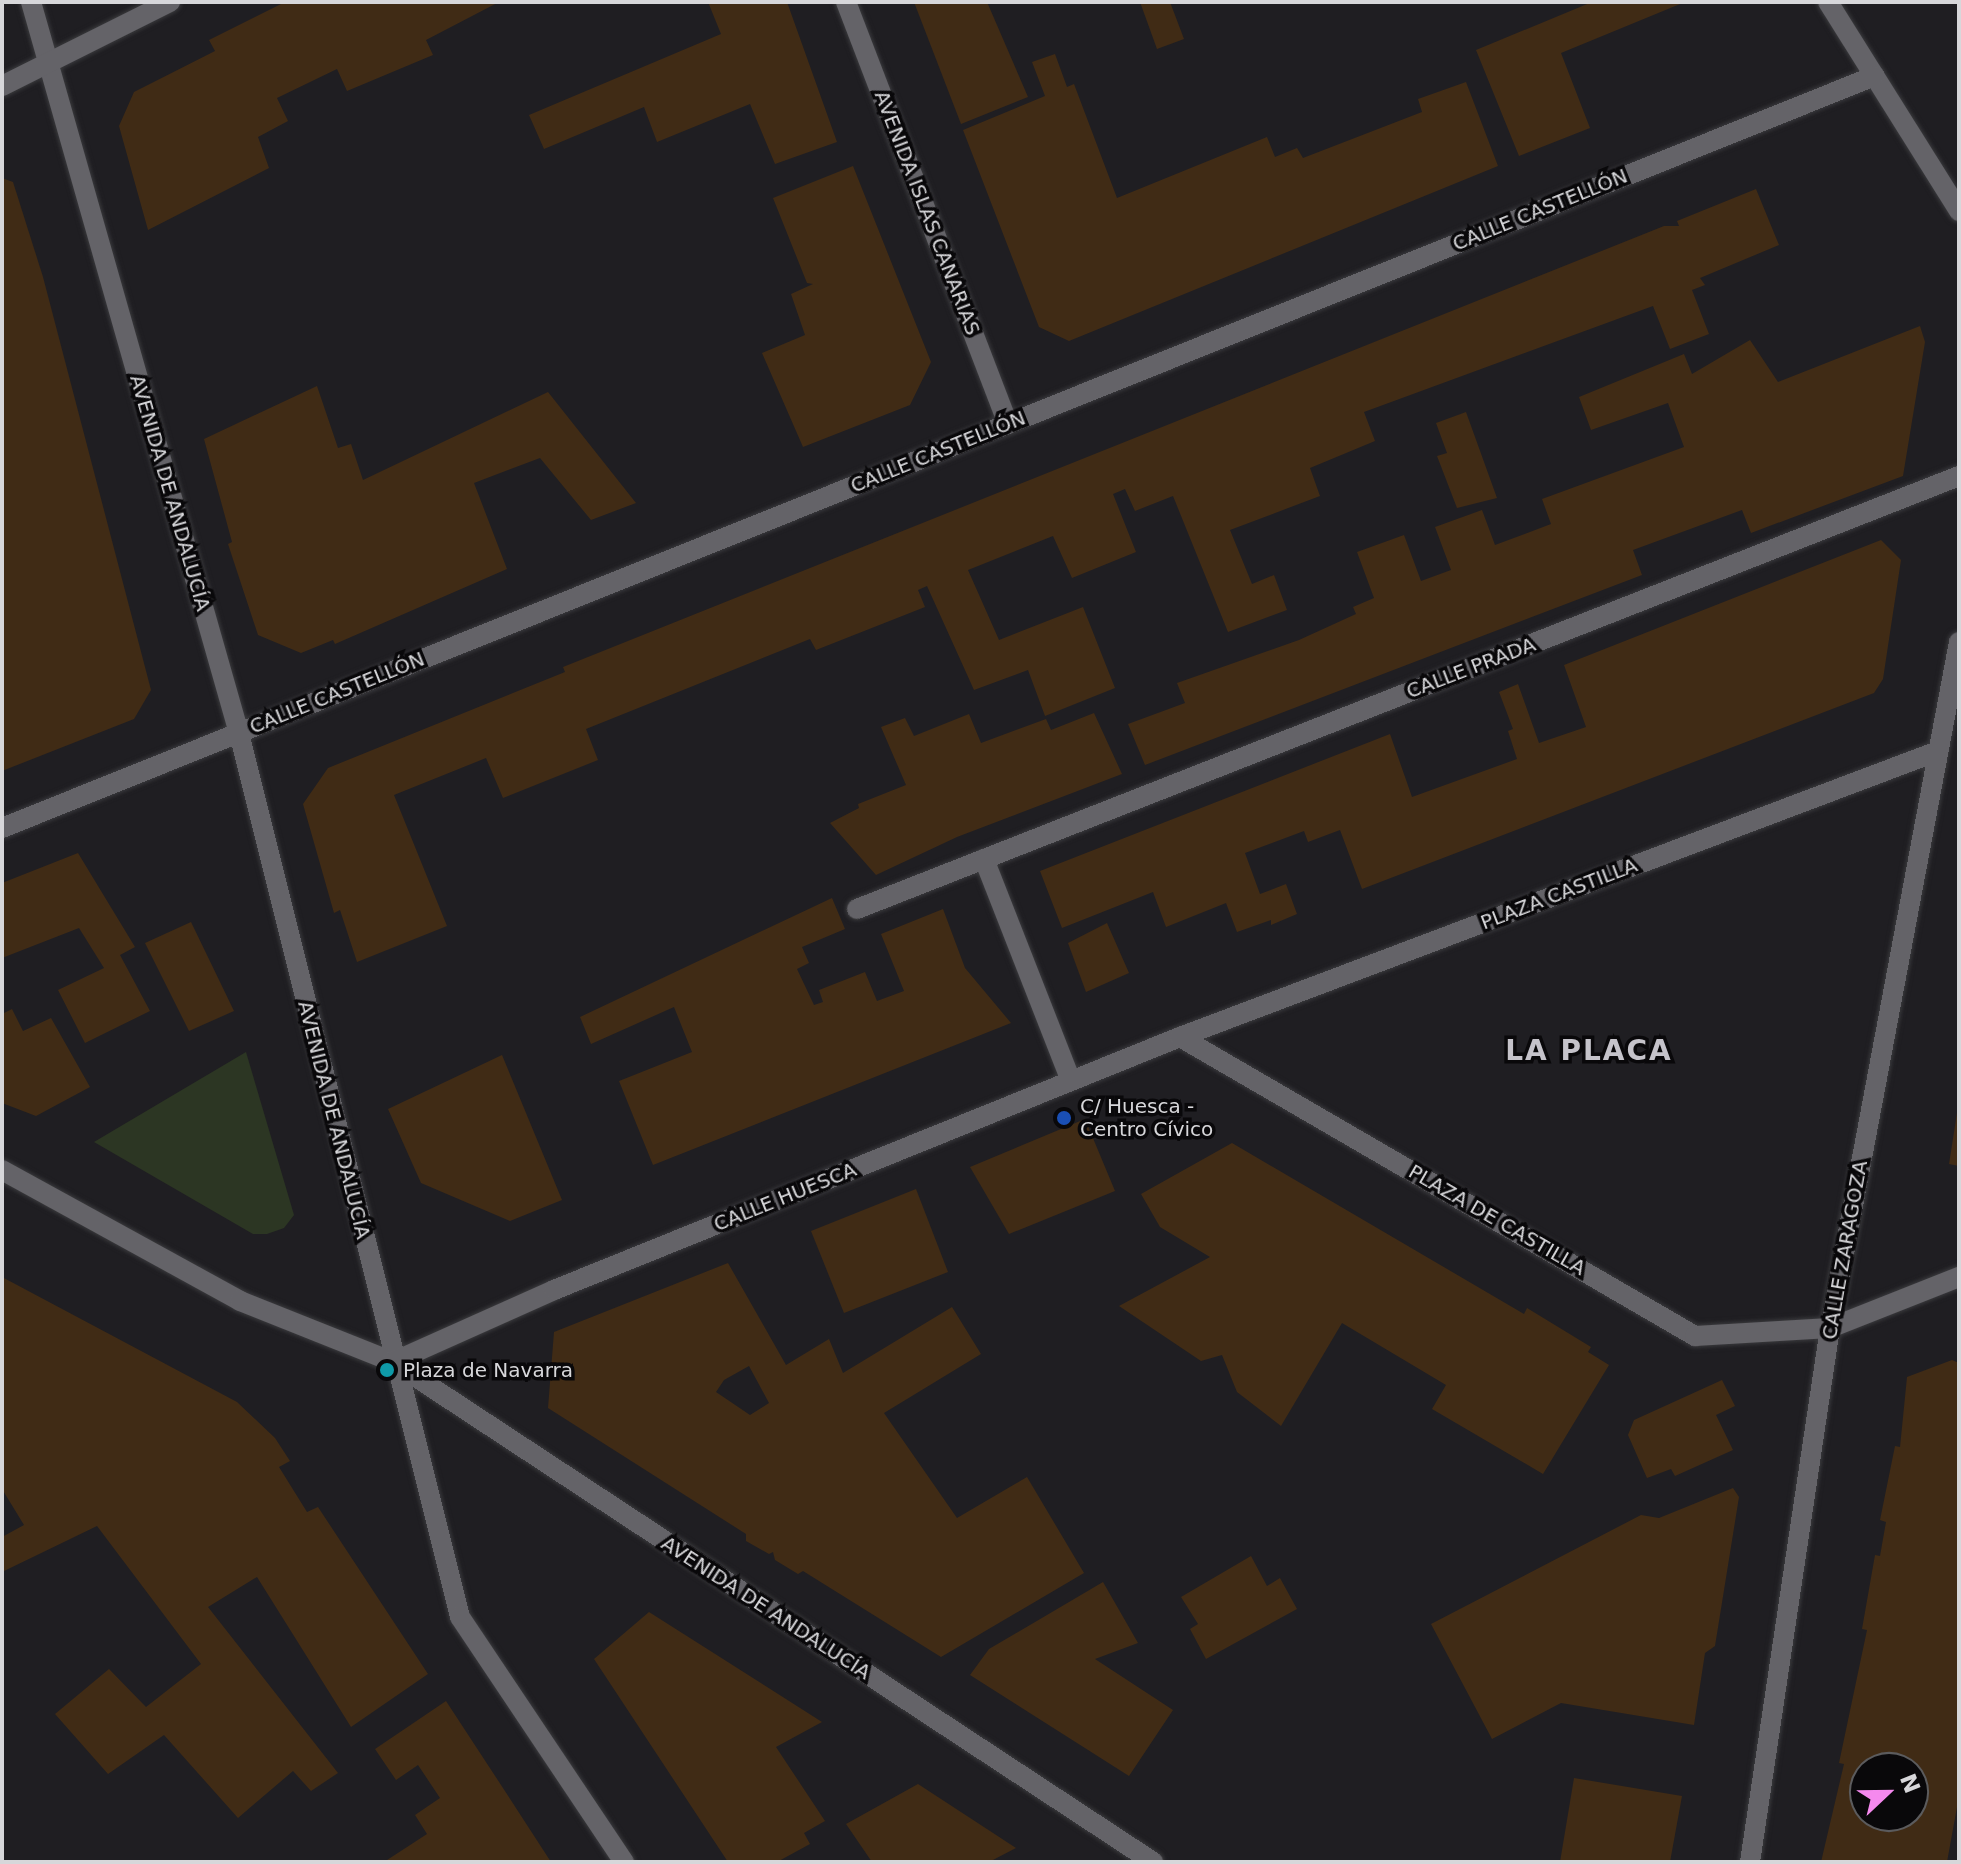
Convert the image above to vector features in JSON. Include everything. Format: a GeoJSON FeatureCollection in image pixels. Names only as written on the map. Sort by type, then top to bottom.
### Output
{"type":"FeatureCollection","features":[{"type":"Feature","properties":{"kind":"street","name":"AVENIDA DE ANDALUCÍA"},"geometry":{"type":"LineString","coordinates":[[31,2],[239,733],[393,1362],[1153,1862]]}},
{"type":"Feature","properties":{"kind":"street"},"geometry":{"type":"LineString","coordinates":[[2,86],[170,2]]}},
{"type":"Feature","properties":{"kind":"street","name":"AVENIDA ISLAS CANARIAS"},"geometry":{"type":"LineString","coordinates":[[846,2],[1008,424]]}},
{"type":"Feature","properties":{"kind":"street"},"geometry":{"type":"LineString","coordinates":[[1828,2],[1959,211]]}},
{"type":"Feature","properties":{"kind":"street","name":"CALLE CASTELLÓN"},"geometry":{"type":"LineString","coordinates":[[2,828],[1875,76]]}},
{"type":"Feature","properties":{"kind":"street","name":"CALLE PRADA"},"geometry":{"type":"LineString","coordinates":[[857,909],[1959,476]]}},
{"type":"Feature","properties":{"kind":"street","name":"CALLE ZARAGOZA"},"geometry":{"type":"LineString","coordinates":[[1750,1862],[1830,1328],[1959,642]]}},
{"type":"Feature","properties":{"kind":"street","name":"PLAZA CASTILLA"},"geometry":{"type":"LineString","coordinates":[[1180,1037],[1938,751]]}},
{"type":"Feature","properties":{"kind":"street"},"geometry":{"type":"LineString","coordinates":[[984,859],[1071,1081]]}},
{"type":"Feature","properties":{"kind":"street","name":"CALLE HUESCA"},"geometry":{"type":"LineString","coordinates":[[393,1362],[554,1290],[1180,1037]]}},
{"type":"Feature","properties":{"kind":"street","name":"PLAZA DE CASTILLA"},"geometry":{"type":"LineString","coordinates":[[1180,1037],[1695,1336],[1830,1328],[1959,1277]]}},
{"type":"Feature","properties":{"kind":"street"},"geometry":{"type":"LineString","coordinates":[[2,1170],[240,1301],[393,1362],[460,1617],[624,1862]]}},
{"type":"Feature","properties":{"kind":"green space"},"geometry":{"type":"Polygon","coordinates":[[[246,1052],[294,1215],[284,1228],[267,1234],[253,1234],[94,1142],[246,1052]]]}},
{"type":"Feature","properties":{"kind":"building"},"geometry":{"type":"Polygon","coordinates":[[[285,2],[499,2],[426,40],[433,55],[347,91],[337,69],[277,98],[288,121],[258,137],[269,168],[148,230],[119,126],[134,92],[215,51],[209,40],[285,2]]]}},
{"type":"Feature","properties":{"kind":"building"},"geometry":{"type":"Polygon","coordinates":[[[708,2],[787,2],[837,142],[775,164],[750,104],[657,142],[644,107],[544,149],[529,115],[721,34],[708,2]]]}},
{"type":"Feature","properties":{"kind":"building"},"geometry":{"type":"Polygon","coordinates":[[[914,2],[987,2],[1028,97],[961,124],[914,2]]]}},
{"type":"Feature","properties":{"kind":"building"},"geometry":{"type":"Polygon","coordinates":[[[1140,2],[1170,2],[1184,39],[1157,49],[1140,2]]]}},
{"type":"Feature","properties":{"kind":"building"},"geometry":{"type":"Polygon","coordinates":[[[1592,2],[1685,2],[1561,53],[1590,128],[1519,156],[1476,50],[1592,2]]]}},
{"type":"Feature","properties":{"kind":"building"},"geometry":{"type":"Polygon","coordinates":[[[1055,54],[1067,87],[1074,84],[1117,198],[1267,137],[1275,157],[1297,148],[1303,158],[1422,112],[1418,99],[1466,82],[1498,166],[1069,341],[1039,327],[963,130],[1045,96],[1032,62],[1055,54]]]}},
{"type":"Feature","properties":{"kind":"building"},"geometry":{"type":"Polygon","coordinates":[[[853,166],[931,362],[910,405],[803,447],[762,353],[805,335],[791,294],[813,284],[807,283],[773,198],[853,166]]]}},
{"type":"Feature","properties":{"kind":"building"},"geometry":{"type":"Polygon","coordinates":[[[2,178],[13,182],[43,277],[151,690],[134,719],[2,771],[2,178]]]}},
{"type":"Feature","properties":{"kind":"building"},"geometry":{"type":"Polygon","coordinates":[[[1756,189],[1779,245],[1700,278],[1705,285],[1692,290],[1709,334],[1670,349],[1653,306],[1364,412],[1375,441],[1310,468],[1320,496],[1230,530],[1252,584],[1274,575],[1287,610],[1228,632],[1173,496],[1135,511],[1125,489],[1113,494],[1136,552],[1072,578],[1053,536],[968,570],[999,640],[1083,607],[1115,688],[1045,716],[1028,670],[974,690],[927,586],[918,590],[925,607],[816,650],[810,639],[586,729],[598,760],[503,798],[486,758],[394,795],[447,926],[357,962],[340,910],[334,913],[303,804],[328,768],[565,672],[563,667],[1664,226],[1679,226],[1677,221],[1756,189]]]}},
{"type":"Feature","properties":{"kind":"building"},"geometry":{"type":"Polygon","coordinates":[[[1920,326],[1925,342],[1903,476],[1751,533],[1742,510],[1633,550],[1642,575],[1145,765],[1128,724],[1185,703],[1177,683],[1299,640],[1356,614],[1353,607],[1374,598],[1357,552],[1404,535],[1421,581],[1451,570],[1435,527],[1482,510],[1495,545],[1551,524],[1542,499],[1684,447],[1668,403],[1591,430],[1579,397],[1684,354],[1692,374],[1750,340],[1778,382],[1920,326]]]}},
{"type":"Feature","properties":{"kind":"building"},"geometry":{"type":"Polygon","coordinates":[[[317,386],[338,448],[351,444],[363,480],[548,392],[636,503],[591,520],[540,458],[474,483],[507,569],[335,644],[333,640],[301,653],[258,635],[228,544],[232,542],[204,439],[317,386]]]}},
{"type":"Feature","properties":{"kind":"building"},"geometry":{"type":"Polygon","coordinates":[[[1466,412],[1497,498],[1457,508],[1437,456],[1447,453],[1436,423],[1466,412]]]}},
{"type":"Feature","properties":{"kind":"building"},"geometry":{"type":"Polygon","coordinates":[[[1881,540],[1901,560],[1883,679],[1874,693],[1362,889],[1340,830],[1308,842],[1304,831],[1245,853],[1260,894],[1286,884],[1297,914],[1271,925],[1271,920],[1237,932],[1226,903],[1166,927],[1153,892],[1062,928],[1040,871],[1390,734],[1412,797],[1517,759],[1508,731],[1513,729],[1499,692],[1518,684],[1539,743],[1586,727],[1564,665],[1881,540]]]}},
{"type":"Feature","properties":{"kind":"building"},"geometry":{"type":"Polygon","coordinates":[[[1094,713],[1122,774],[957,837],[876,875],[830,823],[859,808],[858,804],[906,785],[881,727],[905,718],[914,736],[969,714],[981,743],[1046,719],[1051,730],[1094,713]]]}},
{"type":"Feature","properties":{"kind":"building"},"geometry":{"type":"Polygon","coordinates":[[[78,853],[135,947],[120,955],[150,1011],[85,1043],[58,990],[104,968],[79,928],[2,958],[2,883],[78,853]]]}},
{"type":"Feature","properties":{"kind":"building"},"geometry":{"type":"Polygon","coordinates":[[[832,898],[845,929],[802,947],[809,963],[797,969],[814,1005],[823,1002],[819,990],[865,972],[877,1001],[904,991],[881,934],[943,909],[965,968],[1011,1023],[653,1165],[619,1081],[692,1052],[674,1007],[591,1044],[580,1017],[832,898]]]}},
{"type":"Feature","properties":{"kind":"building"},"geometry":{"type":"Polygon","coordinates":[[[191,922],[234,1011],[189,1031],[145,943],[191,922]]]}},
{"type":"Feature","properties":{"kind":"building"},"geometry":{"type":"Polygon","coordinates":[[[1107,923],[1129,973],[1086,992],[1068,943],[1107,923]]]}},
{"type":"Feature","properties":{"kind":"building"},"geometry":{"type":"Polygon","coordinates":[[[12,1009],[23,1031],[51,1018],[90,1087],[36,1116],[2,1103],[2,1014],[12,1009]]]}},
{"type":"Feature","properties":{"kind":"building"},"geometry":{"type":"Polygon","coordinates":[[[502,1055],[562,1200],[510,1221],[421,1183],[388,1109],[502,1055]]]}},
{"type":"Feature","properties":{"kind":"building"},"geometry":{"type":"Polygon","coordinates":[[[1959,1114],[1959,1166],[1949,1164],[1959,1114]]]}},
{"type":"Feature","properties":{"kind":"building"},"geometry":{"type":"Polygon","coordinates":[[[1085,1119],[1115,1191],[1009,1234],[970,1167],[1085,1119]]]}},
{"type":"Feature","properties":{"kind":"building"},"geometry":{"type":"Polygon","coordinates":[[[1232,1143],[1524,1314],[1527,1308],[1591,1347],[1588,1352],[1609,1365],[1543,1474],[1432,1409],[1446,1385],[1342,1323],[1281,1426],[1237,1392],[1222,1355],[1201,1361],[1119,1306],[1210,1257],[1160,1227],[1141,1194],[1232,1143]]]}},
{"type":"Feature","properties":{"kind":"building"},"geometry":{"type":"Polygon","coordinates":[[[916,1189],[948,1272],[844,1313],[811,1231],[916,1189]]]}},
{"type":"Feature","properties":{"kind":"building"},"geometry":{"type":"Polygon","coordinates":[[[728,1263],[786,1365],[829,1339],[843,1373],[952,1307],[981,1354],[884,1413],[957,1518],[1027,1477],[1084,1573],[941,1657],[803,1571],[798,1574],[775,1560],[773,1552],[769,1554],[746,1541],[746,1534],[548,1408],[554,1332],[728,1263]],[[749,1366],[724,1380],[716,1392],[750,1415],[769,1403],[749,1366]]]}},
{"type":"Feature","properties":{"kind":"building"},"geometry":{"type":"Polygon","coordinates":[[[2,1277],[237,1402],[275,1438],[290,1461],[279,1467],[307,1512],[318,1507],[428,1674],[351,1727],[257,1577],[208,1607],[338,1773],[311,1791],[293,1771],[238,1818],[164,1735],[108,1774],[55,1714],[109,1669],[146,1707],[201,1664],[97,1526],[2,1572],[2,1537],[24,1525],[2,1489],[2,1277]]]}},
{"type":"Feature","properties":{"kind":"building"},"geometry":{"type":"Polygon","coordinates":[[[1952,1360],[1959,1363],[1959,1796],[1947,1862],[1821,1862],[1844,1764],[1839,1763],[1867,1630],[1862,1629],[1875,1555],[1880,1556],[1886,1522],[1880,1520],[1895,1446],[1900,1447],[1907,1377],[1952,1360]]]}},
{"type":"Feature","properties":{"kind":"building"},"geometry":{"type":"Polygon","coordinates":[[[1722,1380],[1735,1406],[1716,1415],[1733,1450],[1675,1476],[1671,1469],[1647,1478],[1628,1435],[1634,1420],[1722,1380]]]}},
{"type":"Feature","properties":{"kind":"building"},"geometry":{"type":"Polygon","coordinates":[[[1733,1488],[1739,1497],[1715,1646],[1705,1653],[1694,1725],[1561,1703],[1492,1739],[1431,1624],[1641,1515],[1659,1518],[1733,1488]]]}},
{"type":"Feature","properties":{"kind":"building"},"geometry":{"type":"Polygon","coordinates":[[[1251,1556],[1267,1586],[1280,1578],[1297,1609],[1206,1659],[1190,1629],[1198,1624],[1181,1597],[1251,1556]]]}},
{"type":"Feature","properties":{"kind":"building"},"geometry":{"type":"Polygon","coordinates":[[[1103,1582],[1138,1643],[1095,1659],[1173,1710],[1129,1776],[970,1675],[989,1649],[1103,1582]]]}},
{"type":"Feature","properties":{"kind":"building"},"geometry":{"type":"Polygon","coordinates":[[[649,1612],[822,1722],[776,1747],[825,1821],[804,1833],[810,1844],[777,1862],[728,1862],[594,1659],[649,1612]]]}},
{"type":"Feature","properties":{"kind":"building"},"geometry":{"type":"Polygon","coordinates":[[[446,1701],[551,1862],[384,1862],[427,1834],[415,1815],[440,1798],[418,1765],[396,1780],[375,1749],[446,1701]]]}},
{"type":"Feature","properties":{"kind":"building"},"geometry":{"type":"Polygon","coordinates":[[[1574,1778],[1682,1796],[1670,1862],[1560,1862],[1574,1778]]]}},
{"type":"Feature","properties":{"kind":"building"},"geometry":{"type":"Polygon","coordinates":[[[918,1784],[1016,1848],[989,1862],[872,1862],[846,1824],[918,1784]]]}},
{"type":"Feature","properties":{"kind":"place","name":"C/ Huesca - Centro Cívico"},"geometry":{"type":"Point","coordinates":[1064,1118]}},
{"type":"Feature","properties":{"kind":"place","name":"Plaza de Navarra"},"geometry":{"type":"Point","coordinates":[387,1370]}},
{"type":"Feature","properties":{"kind":"district","name":"LA PLACA"},"geometry":{"type":"Point","coordinates":[1589,1051]}}]}
